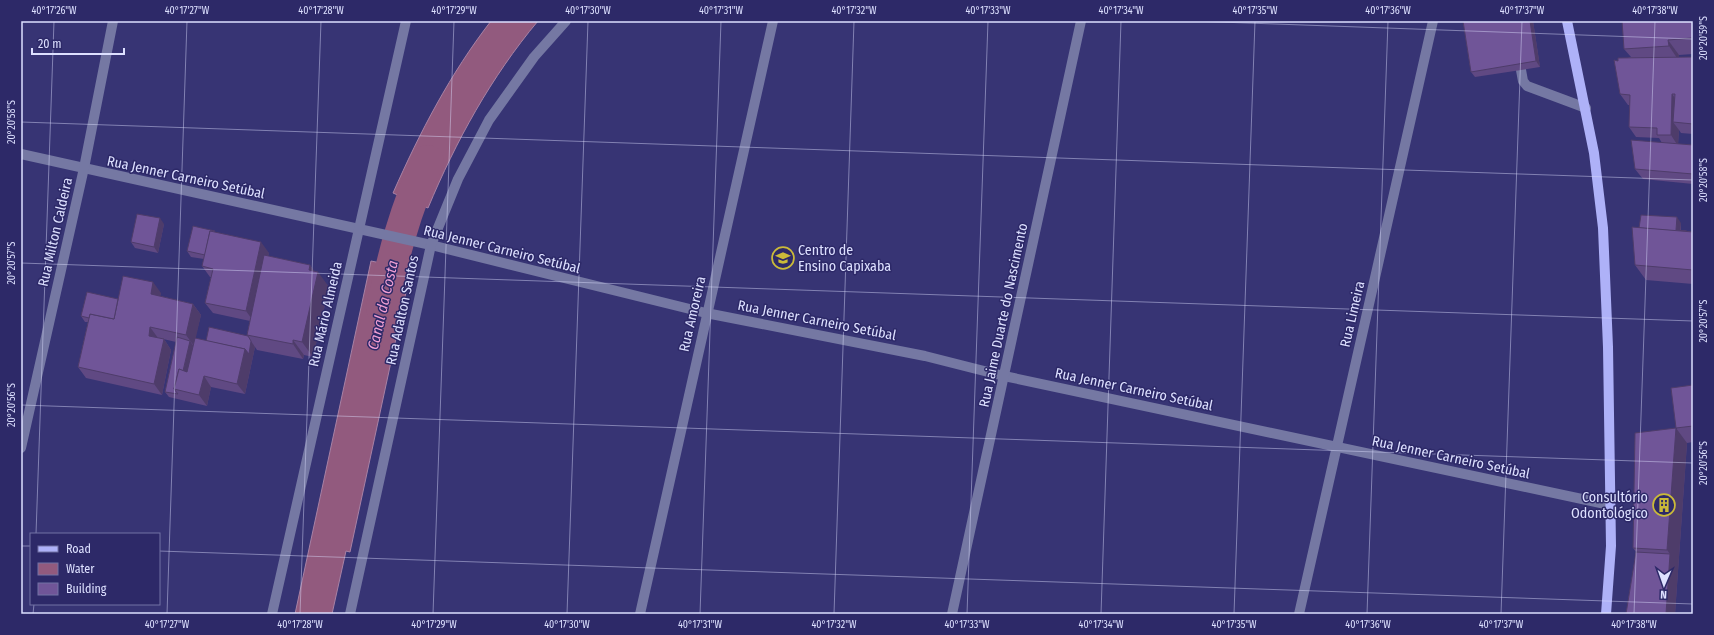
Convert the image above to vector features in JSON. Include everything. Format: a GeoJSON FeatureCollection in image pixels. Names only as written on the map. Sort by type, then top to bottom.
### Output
{"type":"FeatureCollection","features":[{"type":"Feature","properties":{"kind":"main road"},"geometry":{"type":"LineString","coordinates":[[1567,21],[1586,108],[1596,168],[1604,248],[1611,546],[1606,614]]}},
{"type":"Feature","properties":{"kind":"street","name":"Rua Milton Caldeira"},"geometry":{"type":"LineString","coordinates":[[21,448],[84,168],[113,21]]}},
{"type":"Feature","properties":{"kind":"street","name":"Rua Mário Almeida"},"geometry":{"type":"LineString","coordinates":[[272,614],[406,21]]}},
{"type":"Feature","properties":{"kind":"street","name":"Rua Adalton Santos"},"geometry":{"type":"LineString","coordinates":[[350,614],[431,245],[458,179],[489,120],[534,57],[566,21]]}},
{"type":"Feature","properties":{"kind":"street","name":"Rua Amoreira"},"geometry":{"type":"LineString","coordinates":[[640,614],[706,313],[773,21]]}},
{"type":"Feature","properties":{"kind":"street","name":"Rua Jaime Duarte do Nascimento"},"geometry":{"type":"LineString","coordinates":[[952,614],[1081,21]]}},
{"type":"Feature","properties":{"kind":"street","name":"Rua Limeira"},"geometry":{"type":"LineString","coordinates":[[1299,614],[1433,21]]}},
{"type":"Feature","properties":{"kind":"street"},"geometry":{"type":"LineString","coordinates":[[1521,70],[1523,81],[1528,86],[1586,108]]}},
{"type":"Feature","properties":{"kind":"street","name":"Rua Jenner Carneiro Setúbal"},"geometry":{"type":"LineString","coordinates":[[21,154],[431,245],[706,313],[925,356],[1004,376],[1610,505]]}},
{"type":"Feature","properties":{"kind":"water"},"geometry":{"type":"Polygon","coordinates":[[[491,21],[538,21],[505,64],[476,110],[450,158],[428,208],[393,193],[437,104],[462,62],[491,21]]]}},
{"type":"Feature","properties":{"kind":"water"},"geometry":{"type":"Polygon","coordinates":[[[371,261],[411,269],[350,552],[346,551],[332,614],[295,614],[371,261]]]}},
{"type":"Feature","properties":{"kind":"building"},"geometry":{"type":"Polygon","coordinates":[[[1463,21],[1530,21],[1536,61],[1471,72],[1463,21]]]}},
{"type":"Feature","properties":{"kind":"building"},"geometry":{"type":"Polygon","coordinates":[[[1622,21],[1693,21],[1693,44],[1692,38],[1668,40],[1669,46],[1624,49],[1622,21]]]}},
{"type":"Feature","properties":{"kind":"building"},"geometry":{"type":"Polygon","coordinates":[[[1693,57],[1693,124],[1673,122],[1675,94],[1672,94],[1671,135],[1657,135],[1657,128],[1629,127],[1630,95],[1620,94],[1614,60],[1618,61],[1618,58],[1693,57]]]}},
{"type":"Feature","properties":{"kind":"building"},"geometry":{"type":"Polygon","coordinates":[[[1631,140],[1693,145],[1693,174],[1635,169],[1631,140]]]}},
{"type":"Feature","properties":{"kind":"building"},"geometry":{"type":"Polygon","coordinates":[[[137,214],[160,218],[154,247],[131,242],[137,214]]]}},
{"type":"Feature","properties":{"kind":"building"},"geometry":{"type":"Polygon","coordinates":[[[1641,215],[1677,217],[1676,230],[1687,232],[1639,228],[1641,215]]]}},
{"type":"Feature","properties":{"kind":"building"},"geometry":{"type":"Polygon","coordinates":[[[193,226],[215,231],[210,231],[205,255],[187,251],[193,226]]]}},
{"type":"Feature","properties":{"kind":"building"},"geometry":{"type":"Polygon","coordinates":[[[1632,227],[1693,232],[1693,270],[1635,265],[1632,227]]]}},
{"type":"Feature","properties":{"kind":"building"},"geometry":{"type":"Polygon","coordinates":[[[210,231],[261,242],[246,311],[205,303],[213,269],[202,266],[210,231]]]}},
{"type":"Feature","properties":{"kind":"building"},"geometry":{"type":"Polygon","coordinates":[[[264,255],[310,265],[309,270],[318,272],[302,342],[293,340],[293,344],[247,335],[264,255]]]}},
{"type":"Feature","properties":{"kind":"building"},"geometry":{"type":"Polygon","coordinates":[[[123,276],[153,282],[151,294],[193,304],[186,335],[150,327],[149,336],[164,339],[154,384],[78,367],[90,314],[114,319],[123,276]]]}},
{"type":"Feature","properties":{"kind":"building"},"geometry":{"type":"Polygon","coordinates":[[[87,292],[118,299],[114,319],[90,314],[89,318],[81,316],[87,292]]]}},
{"type":"Feature","properties":{"kind":"building"},"geometry":{"type":"Polygon","coordinates":[[[209,327],[248,336],[251,341],[249,354],[245,349],[206,341],[209,327]]]}},
{"type":"Feature","properties":{"kind":"building"},"geometry":{"type":"Polygon","coordinates":[[[177,337],[190,341],[183,371],[179,369],[174,389],[178,394],[165,392],[177,337]]]}},
{"type":"Feature","properties":{"kind":"building"},"geometry":{"type":"Polygon","coordinates":[[[195,338],[245,349],[237,384],[204,376],[199,395],[174,389],[179,369],[187,372],[195,338]]]}},
{"type":"Feature","properties":{"kind":"building"},"geometry":{"type":"Polygon","coordinates":[[[1693,385],[1693,426],[1676,428],[1671,388],[1693,385]]]}},
{"type":"Feature","properties":{"kind":"building"},"geometry":{"type":"Polygon","coordinates":[[[1676,428],[1667,550],[1633,548],[1635,433],[1676,428]]]}},
{"type":"Feature","properties":{"kind":"building"},"geometry":{"type":"Polygon","coordinates":[[[1636,552],[1670,554],[1666,614],[1626,614],[1636,552]]]}},
{"type":"Feature","properties":{"kind":"waterway","name":"Canal da Costa"},"geometry":{"type":"LineString","coordinates":[[382,308],[395,252],[406,215],[428,161]]}},
{"type":"Feature","properties":{"kind":"place","name":"Centro de Ensino Capixaba"},"geometry":{"type":"Point","coordinates":[783,258]}},
{"type":"Feature","properties":{"kind":"place","name":"Consultório Odontológico"},"geometry":{"type":"Point","coordinates":[1664,505]}}]}
